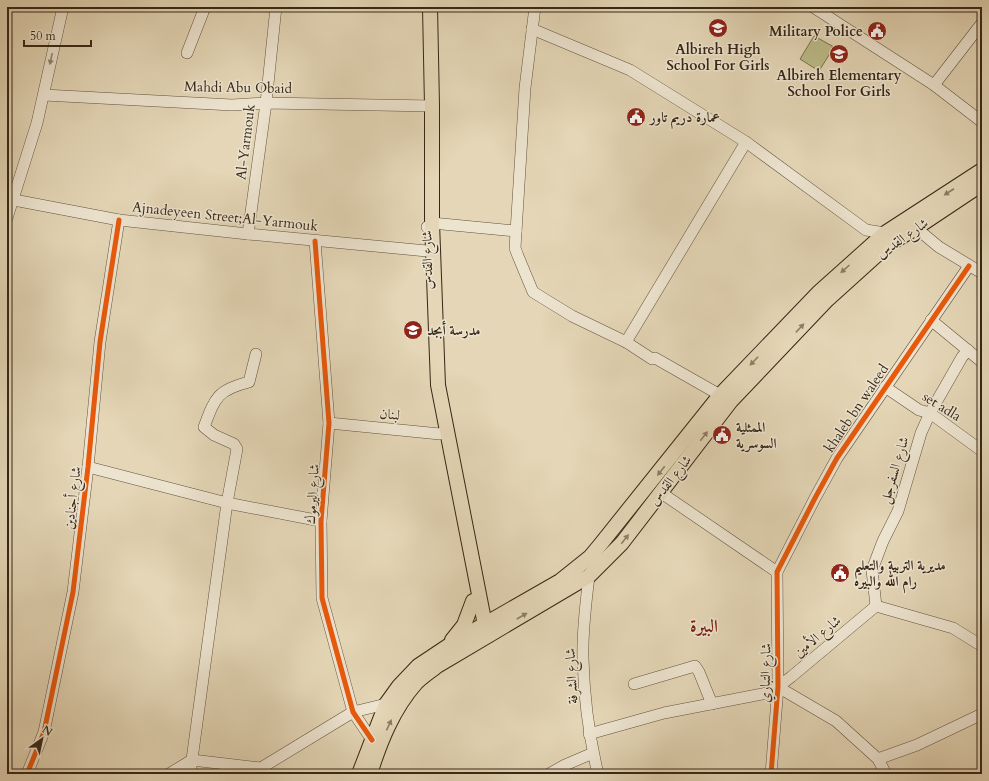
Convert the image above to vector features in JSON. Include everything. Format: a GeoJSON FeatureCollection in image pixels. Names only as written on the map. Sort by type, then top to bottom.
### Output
{"type":"FeatureCollection","features":[{"type":"Feature","properties":{"kind":"main road"},"geometry":{"type":"LineString","coordinates":[[424,7],[429,106]]}},
{"type":"Feature","properties":{"kind":"main road"},"geometry":{"type":"LineString","coordinates":[[430,7],[429,225],[438,385],[443,432],[476,600],[487,631]]}},
{"type":"Feature","properties":{"kind":"main road","name":"شارع القدس"},"geometry":{"type":"LineString","coordinates":[[359,774],[386,704],[399,686],[418,666],[457,640],[487,631],[567,590],[589,576],[622,543],[726,398],[827,300],[911,224],[982,170]]}},
{"type":"Feature","properties":{"kind":"main road","name":"شارع القدس"},"geometry":{"type":"LineString","coordinates":[[370,774],[378,748],[394,714],[416,683],[487,631],[507,612],[560,581],[590,557],[650,484],[818,293],[885,233],[911,224],[982,184]]}},
{"type":"Feature","properties":{"kind":"main road"},"geometry":{"type":"LineString","coordinates":[[476,600],[491,608],[507,612]]}},
{"type":"Feature","properties":{"kind":"main road"},"geometry":{"type":"LineString","coordinates":[[446,647],[464,625],[476,600]]}},
{"type":"Feature","properties":{"kind":"street"},"geometry":{"type":"LineString","coordinates":[[7,218],[14,200],[37,123],[63,7]]}},
{"type":"Feature","properties":{"kind":"street"},"geometry":{"type":"LineString","coordinates":[[187,53],[205,7]]}},
{"type":"Feature","properties":{"kind":"street","name":"Al-Yarmouk"},"geometry":{"type":"LineString","coordinates":[[248,234],[266,103],[276,7]]}},
{"type":"Feature","properties":{"kind":"street"},"geometry":{"type":"LineString","coordinates":[[526,7],[532,25],[630,70],[746,142],[866,230],[885,233]]}},
{"type":"Feature","properties":{"kind":"street"},"geometry":{"type":"LineString","coordinates":[[535,7],[525,88],[515,248],[533,292],[572,316],[626,342],[652,359],[656,358],[726,398]]}},
{"type":"Feature","properties":{"kind":"street"},"geometry":{"type":"LineString","coordinates":[[813,7],[934,84],[982,122]]}},
{"type":"Feature","properties":{"kind":"street"},"geometry":{"type":"LineString","coordinates":[[934,84],[982,23]]}},
{"type":"Feature","properties":{"kind":"street","name":"Mahdi Abu Obaid"},"geometry":{"type":"LineString","coordinates":[[44,95],[232,105],[266,103],[429,106]]}},
{"type":"Feature","properties":{"kind":"street"},"geometry":{"type":"LineString","coordinates":[[626,342],[746,142]]}},
{"type":"Feature","properties":{"kind":"street","name":"Ajnadeyeen Street;Al-Yarmouk"},"geometry":{"type":"LineString","coordinates":[[14,200],[119,220],[315,241],[430,250]]}},
{"type":"Feature","properties":{"kind":"street","name":"شارع أجنادين"},"geometry":{"type":"LineString","coordinates":[[26,774],[44,732],[73,592],[88,467],[100,342],[119,220]]}},
{"type":"Feature","properties":{"kind":"street"},"geometry":{"type":"LineString","coordinates":[[911,224],[939,247],[982,273]]}},
{"type":"Feature","properties":{"kind":"street"},"geometry":{"type":"LineString","coordinates":[[429,225],[516,231]]}},
{"type":"Feature","properties":{"kind":"street"},"geometry":{"type":"LineString","coordinates":[[866,230],[868,248]]}},
{"type":"Feature","properties":{"kind":"street","name":"شارع اليرموك"},"geometry":{"type":"LineString","coordinates":[[315,241],[329,423],[321,521],[322,598],[352,712],[372,740]]}},
{"type":"Feature","properties":{"kind":"street","name":"khaleb bn waleed"},"geometry":{"type":"LineString","coordinates":[[777,572],[814,498],[837,458],[969,266]]}},
{"type":"Feature","properties":{"kind":"street"},"geometry":{"type":"LineString","coordinates":[[931,320],[982,362]]}},
{"type":"Feature","properties":{"kind":"street","name":"شارع السفرجل"},"geometry":{"type":"LineString","coordinates":[[876,606],[872,570],[883,541],[898,511],[921,433],[930,413],[962,356],[968,350]]}},
{"type":"Feature","properties":{"kind":"street"},"geometry":{"type":"LineString","coordinates":[[190,774],[227,503],[237,449],[234,444],[214,435],[204,427],[218,396],[231,386],[249,382],[256,354]]}},
{"type":"Feature","properties":{"kind":"street","name":"set adla"},"geometry":{"type":"LineString","coordinates":[[885,387],[919,410],[930,413],[982,451]]}},
{"type":"Feature","properties":{"kind":"street","name":"لبنان"},"geometry":{"type":"LineString","coordinates":[[329,423],[443,432]]}},
{"type":"Feature","properties":{"kind":"street","name":"شارع اليرموك"},"geometry":{"type":"LineString","coordinates":[[88,467],[227,503],[321,521]]}},
{"type":"Feature","properties":{"kind":"street"},"geometry":{"type":"LineString","coordinates":[[660,492],[777,572]]}},
{"type":"Feature","properties":{"kind":"street","name":"شارع التباري"},"geometry":{"type":"LineString","coordinates":[[771,774],[778,687],[777,572]]}},
{"type":"Feature","properties":{"kind":"street","name":"شارع الشرفة"},"geometry":{"type":"LineString","coordinates":[[589,576],[584,621],[583,658],[589,734],[598,774]]}},
{"type":"Feature","properties":{"kind":"street"},"geometry":{"type":"LineString","coordinates":[[567,590],[574,590],[580,594],[584,621]]}},
{"type":"Feature","properties":{"kind":"street"},"geometry":{"type":"LineString","coordinates":[[876,606],[953,628],[982,646]]}},
{"type":"Feature","properties":{"kind":"street","name":"شارع الأمين"},"geometry":{"type":"LineString","coordinates":[[589,734],[664,713],[766,693],[778,687],[876,606]]}},
{"type":"Feature","properties":{"kind":"street"},"geometry":{"type":"LineString","coordinates":[[634,684],[695,666],[700,672],[712,704]]}},
{"type":"Feature","properties":{"kind":"street"},"geometry":{"type":"LineString","coordinates":[[778,687],[836,721],[878,759],[886,774]]}},
{"type":"Feature","properties":{"kind":"street"},"geometry":{"type":"LineString","coordinates":[[169,774],[192,760],[261,768],[352,712],[386,704]]}},
{"type":"Feature","properties":{"kind":"street"},"geometry":{"type":"LineString","coordinates":[[878,759],[917,745],[982,714]]}},
{"type":"Feature","properties":{"kind":"street"},"geometry":{"type":"LineString","coordinates":[[549,774],[565,765],[593,753]]}},
{"type":"Feature","properties":{"kind":"green space"},"geometry":{"type":"Polygon","coordinates":[[[814,36],[834,47],[819,71],[800,59],[814,36]]]}},
{"type":"Feature","properties":{"kind":"cycle path"},"geometry":{"type":"LineString","coordinates":[[27,774],[44,732],[73,592],[88,467],[100,342],[119,220]]}},
{"type":"Feature","properties":{"kind":"cycle path"},"geometry":{"type":"LineString","coordinates":[[315,241],[329,423],[321,521],[322,598],[353,712],[372,740]]}},
{"type":"Feature","properties":{"kind":"cycle path"},"geometry":{"type":"LineString","coordinates":[[771,774],[778,687],[777,572],[837,458],[969,266]]}},
{"type":"Feature","properties":{"kind":"place","name":"Albireh High School For Girls"},"geometry":{"type":"Point","coordinates":[718,28]}},
{"type":"Feature","properties":{"kind":"place","name":"Military Police"},"geometry":{"type":"Point","coordinates":[877,31]}},
{"type":"Feature","properties":{"kind":"place","name":"Albireh Elementary School For Girls"},"geometry":{"type":"Point","coordinates":[839,54]}},
{"type":"Feature","properties":{"kind":"place","name":"عمارة دريم تاور"},"geometry":{"type":"Point","coordinates":[636,117]}},
{"type":"Feature","properties":{"kind":"place","name":"مدرسة أبجد"},"geometry":{"type":"Point","coordinates":[413,330]}},
{"type":"Feature","properties":{"kind":"place","name":"الممثلية السوسرية"},"geometry":{"type":"Point","coordinates":[722,435]}},
{"type":"Feature","properties":{"kind":"place","name":"مديرية التربية والتعليم رام الله والبيره"},"geometry":{"type":"Point","coordinates":[840,573]}},
{"type":"Feature","properties":{"kind":"district","name":"البيرة"},"geometry":{"type":"Point","coordinates":[704,626]}}]}
